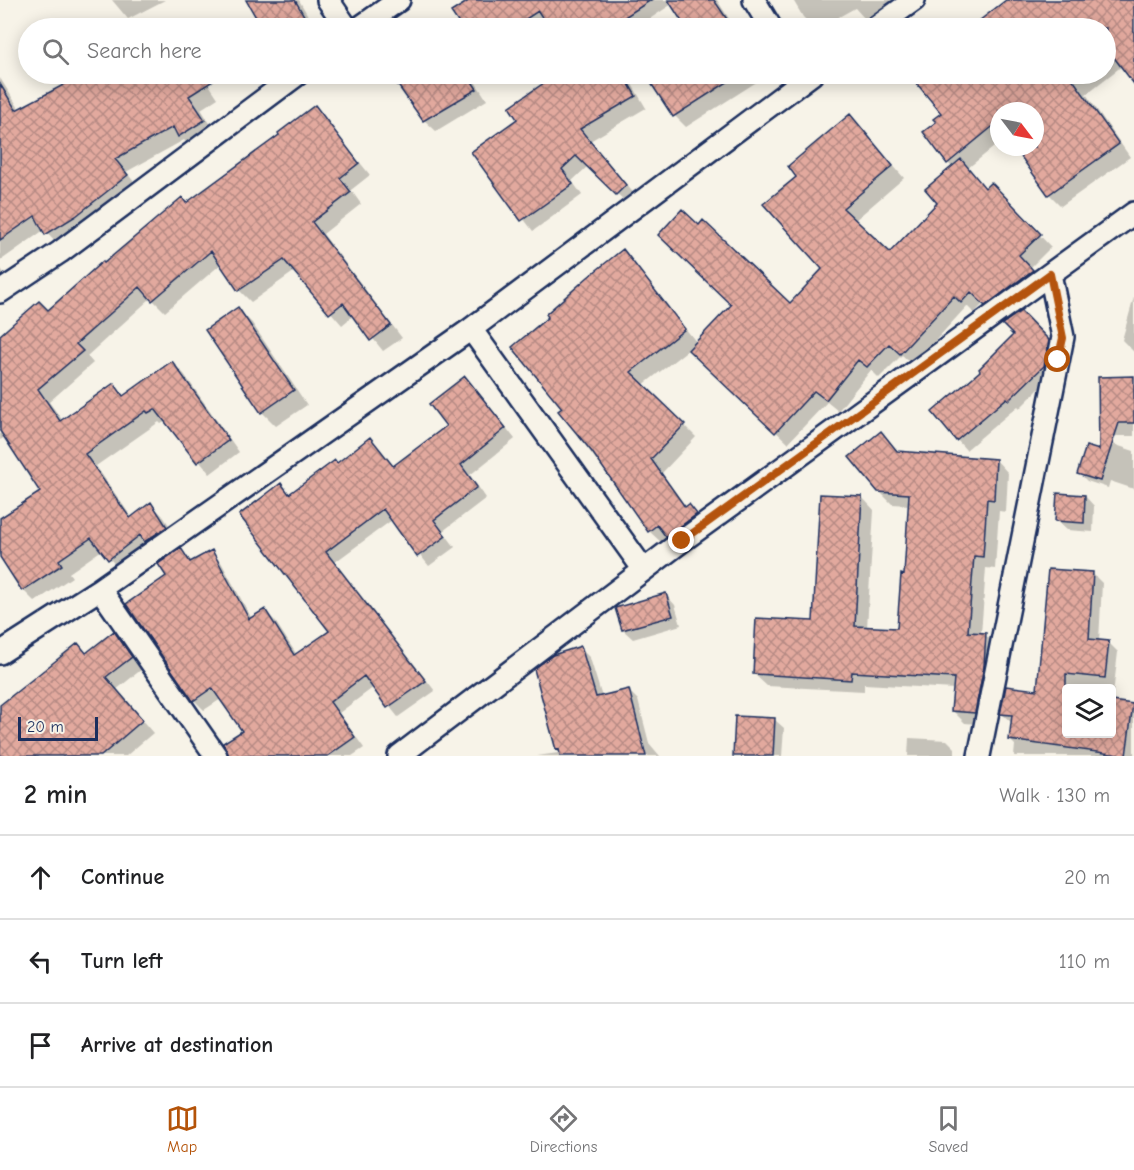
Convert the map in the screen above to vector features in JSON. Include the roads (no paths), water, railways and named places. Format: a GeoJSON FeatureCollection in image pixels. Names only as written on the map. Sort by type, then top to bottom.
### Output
{"type":"FeatureCollection","features":[{"type":"Feature","properties":{"kind":"street"},"geometry":{"type":"LineString","coordinates":[[328,0],[340,18]]}},
{"type":"Feature","properties":{"kind":"street"},"geometry":{"type":"LineString","coordinates":[[373,18],[399,0]]}},
{"type":"Feature","properties":{"kind":"street"},"geometry":{"type":"LineString","coordinates":[[754,0],[765,18]]}},
{"type":"Feature","properties":{"kind":"street"},"geometry":{"type":"LineString","coordinates":[[889,18],[914,0]]}},
{"type":"Feature","properties":{"kind":"street"},"geometry":{"type":"LineString","coordinates":[[0,292],[60,252],[285,84]]}},
{"type":"Feature","properties":{"kind":"street"},"geometry":{"type":"LineString","coordinates":[[0,653],[100,589],[471,329],[793,84]]}},
{"type":"Feature","properties":{"kind":"street"},"geometry":{"type":"LineString","coordinates":[[399,756],[644,570],[1134,213]]}},
{"type":"Feature","properties":{"kind":"street"},"geometry":{"type":"LineString","coordinates":[[979,756],[1063,338],[1050,274]]}},
{"type":"Feature","properties":{"kind":"street"},"geometry":{"type":"LineString","coordinates":[[471,329],[644,570]]}},
{"type":"Feature","properties":{"kind":"street"},"geometry":{"type":"LineString","coordinates":[[100,589],[216,756]]}}]}
